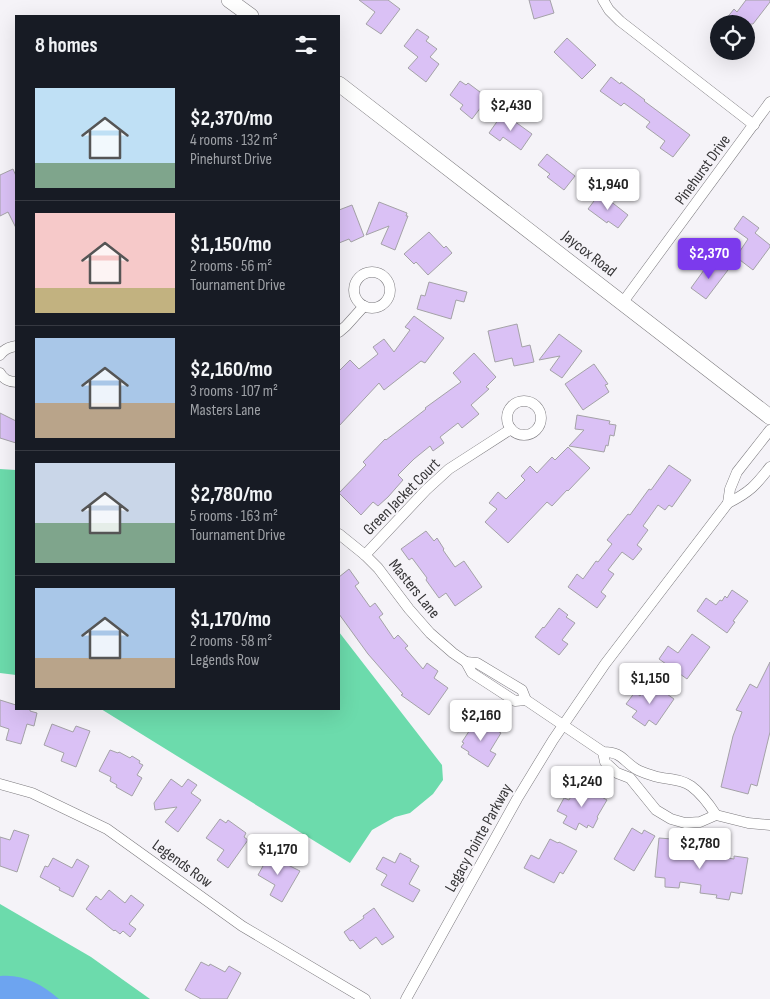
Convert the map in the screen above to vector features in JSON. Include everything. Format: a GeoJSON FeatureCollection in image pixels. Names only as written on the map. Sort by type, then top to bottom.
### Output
{"type":"FeatureCollection","features":[{"type":"Feature","properties":{"kind":"street"},"geometry":{"type":"LineString","coordinates":[[229,0],[250,15]]}},
{"type":"Feature","properties":{"kind":"street"},"geometry":{"type":"LineString","coordinates":[[603,0],[609,10],[620,21],[754,125]]}},
{"type":"Feature","properties":{"kind":"street","name":"Jaycox Road"},"geometry":{"type":"LineString","coordinates":[[340,85],[770,417]]}},
{"type":"Feature","properties":{"kind":"street","name":"Pinehurst Drive"},"geometry":{"type":"LineString","coordinates":[[623,302],[770,102]]}},
{"type":"Feature","properties":{"kind":"street"},"geometry":{"type":"LineString","coordinates":[[340,331],[364,306]]}},
{"type":"Feature","properties":{"kind":"street"},"geometry":{"type":"LineString","coordinates":[[0,355],[9,347],[15,346]]}},
{"type":"Feature","properties":{"kind":"street"},"geometry":{"type":"LineString","coordinates":[[0,373],[7,380],[15,382]]}},
{"type":"Feature","properties":{"kind":"street","name":"Green Jacket Court"},"geometry":{"type":"LineString","coordinates":[[365,555],[426,490],[449,469],[511,429]]}},
{"type":"Feature","properties":{"kind":"street","name":"Legacy Pointe Parkway"},"geometry":{"type":"LineString","coordinates":[[728,503],[730,489],[737,472],[770,430]]}},
{"type":"Feature","properties":{"kind":"street","name":"Legacy Pointe Parkway"},"geometry":{"type":"LineString","coordinates":[[406,999],[517,799],[562,725],[605,664],[728,503],[742,496],[755,486],[770,467]]}},
{"type":"Feature","properties":{"kind":"street","name":"Masters Lane"},"geometry":{"type":"LineString","coordinates":[[340,535],[378,568],[430,633],[466,662],[472,673],[515,701],[526,700]]}},
{"type":"Feature","properties":{"kind":"street","name":"Masters Lane"},"geometry":{"type":"LineString","coordinates":[[466,662],[477,663],[522,690],[526,700],[603,752]]}},
{"type":"Feature","properties":{"kind":"street"},"geometry":{"type":"LineString","coordinates":[[494,687],[500,677]]}},
{"type":"Feature","properties":{"kind":"street"},"geometry":{"type":"LineString","coordinates":[[716,815],[707,800],[690,785],[636,769],[613,752],[603,752],[605,762],[617,773],[630,778],[656,810],[671,819],[685,823],[700,822],[716,815],[748,823],[770,825]]}},
{"type":"Feature","properties":{"kind":"street"},"geometry":{"type":"LineString","coordinates":[[630,778],[636,769]]}},
{"type":"Feature","properties":{"kind":"street","name":"Legends Row"},"geometry":{"type":"LineString","coordinates":[[0,784],[32,793],[107,829],[242,926],[365,999]]}},
{"type":"Feature","properties":{"kind":"green space"},"geometry":{"type":"Polygon","coordinates":[[[0,469],[15,470],[15,675],[0,673],[0,469]]]}},
{"type":"Feature","properties":{"kind":"green space"},"geometry":{"type":"Polygon","coordinates":[[[340,633],[442,765],[443,780],[433,794],[410,813],[395,817],[372,830],[350,863],[103,710],[340,710],[340,633]]]}},
{"type":"Feature","properties":{"kind":"green space"},"geometry":{"type":"Polygon","coordinates":[[[0,904],[91,957],[150,999],[0,999],[0,904]]]}},
{"type":"Feature","properties":{"kind":"water"},"geometry":{"type":"Polygon","coordinates":[[[0,976],[24,978],[32,981],[59,999],[0,999],[0,976]]]}},
{"type":"Feature","properties":{"kind":"building"},"geometry":{"type":"Polygon","coordinates":[[[359,0],[388,0],[400,9],[381,34],[366,24],[375,12],[359,0]]]}},
{"type":"Feature","properties":{"kind":"building"},"geometry":{"type":"Polygon","coordinates":[[[529,0],[550,0],[554,13],[534,19],[529,0]]]}},
{"type":"Feature","properties":{"kind":"building"},"geometry":{"type":"Polygon","coordinates":[[[746,0],[770,0],[755,21],[755,15],[729,15],[734,9],[737,12],[746,0]]]}},
{"type":"Feature","properties":{"kind":"building"},"geometry":{"type":"Polygon","coordinates":[[[417,29],[429,37],[426,41],[437,49],[430,57],[439,64],[426,82],[408,68],[418,57],[404,46],[417,29]]]}},
{"type":"Feature","properties":{"kind":"building"},"geometry":{"type":"Polygon","coordinates":[[[567,38],[596,65],[582,79],[554,52],[567,38]]]}},
{"type":"Feature","properties":{"kind":"building"},"geometry":{"type":"Polygon","coordinates":[[[611,77],[620,84],[621,82],[690,135],[673,157],[660,148],[665,141],[646,127],[650,122],[624,103],[621,106],[600,91],[611,77]]]}},
{"type":"Feature","properties":{"kind":"building"},"geometry":{"type":"Polygon","coordinates":[[[460,81],[466,85],[468,83],[488,98],[472,119],[460,109],[463,105],[450,95],[460,81]]]}},
{"type":"Feature","properties":{"kind":"building"},"geometry":{"type":"Polygon","coordinates":[[[503,113],[532,134],[521,150],[503,137],[500,141],[489,133],[503,113]]]}},
{"type":"Feature","properties":{"kind":"building"},"geometry":{"type":"Polygon","coordinates":[[[547,154],[575,176],[564,190],[547,177],[550,174],[538,165],[547,154]]]}},
{"type":"Feature","properties":{"kind":"building"},"geometry":{"type":"Polygon","coordinates":[[[13,169],[15,174],[15,226],[8,212],[0,216],[0,175],[13,169]]]}},
{"type":"Feature","properties":{"kind":"building"},"geometry":{"type":"Polygon","coordinates":[[[600,193],[628,215],[618,228],[608,221],[607,223],[588,209],[600,193]]]}},
{"type":"Feature","properties":{"kind":"building"},"geometry":{"type":"Polygon","coordinates":[[[379,202],[407,213],[406,216],[408,216],[395,250],[381,244],[389,226],[366,235],[379,202]]]}},
{"type":"Feature","properties":{"kind":"building"},"geometry":{"type":"Polygon","coordinates":[[[352,205],[364,236],[351,242],[349,239],[340,243],[340,210],[352,205]]]}},
{"type":"Feature","properties":{"kind":"building"},"geometry":{"type":"Polygon","coordinates":[[[743,216],[759,228],[755,233],[770,245],[753,270],[736,257],[748,239],[734,229],[743,216]]]}},
{"type":"Feature","properties":{"kind":"building"},"geometry":{"type":"Polygon","coordinates":[[[429,232],[444,248],[446,246],[452,253],[428,275],[416,262],[414,264],[404,254],[429,232]]]}},
{"type":"Feature","properties":{"kind":"building"},"geometry":{"type":"Polygon","coordinates":[[[717,261],[728,270],[706,299],[691,288],[704,270],[707,273],[717,261]]]}},
{"type":"Feature","properties":{"kind":"building"},"geometry":{"type":"Polygon","coordinates":[[[429,282],[467,292],[464,302],[456,300],[451,319],[417,309],[421,295],[425,296],[429,282]]]}},
{"type":"Feature","properties":{"kind":"building"},"geometry":{"type":"Polygon","coordinates":[[[414,316],[444,338],[425,363],[421,361],[384,390],[379,383],[340,425],[340,370],[350,360],[359,369],[378,354],[373,347],[384,339],[394,352],[410,330],[405,327],[414,316]]]}},
{"type":"Feature","properties":{"kind":"building"},"geometry":{"type":"Polygon","coordinates":[[[517,324],[522,347],[530,345],[534,362],[514,366],[512,358],[495,362],[488,331],[517,324]]]}},
{"type":"Feature","properties":{"kind":"building"},"geometry":{"type":"Polygon","coordinates":[[[559,334],[582,351],[562,378],[550,370],[560,356],[539,360],[559,334]]]}},
{"type":"Feature","properties":{"kind":"building"},"geometry":{"type":"Polygon","coordinates":[[[474,353],[496,377],[486,387],[489,389],[471,405],[479,414],[462,428],[458,423],[440,437],[444,443],[433,451],[430,446],[414,459],[398,475],[403,480],[388,497],[378,506],[373,502],[361,515],[340,492],[366,465],[363,462],[385,439],[461,382],[453,373],[474,353]]]}},
{"type":"Feature","properties":{"kind":"building"},"geometry":{"type":"Polygon","coordinates":[[[594,364],[608,384],[605,385],[609,392],[583,410],[565,384],[594,364]]]}},
{"type":"Feature","properties":{"kind":"building"},"geometry":{"type":"Polygon","coordinates":[[[0,413],[15,420],[15,443],[0,438],[0,413]]]}},
{"type":"Feature","properties":{"kind":"building"},"geometry":{"type":"Polygon","coordinates":[[[577,415],[610,421],[609,424],[616,425],[614,436],[610,435],[608,446],[606,445],[604,452],[569,446],[584,430],[575,429],[577,415]]]}},
{"type":"Feature","properties":{"kind":"building"},"geometry":{"type":"Polygon","coordinates":[[[568,447],[590,468],[552,506],[547,502],[508,543],[485,522],[497,509],[489,503],[498,492],[506,499],[525,480],[521,476],[530,466],[537,473],[552,457],[555,460],[568,447]]]}},
{"type":"Feature","properties":{"kind":"building"},"geometry":{"type":"Polygon","coordinates":[[[669,465],[691,480],[672,507],[669,505],[665,510],[658,505],[643,526],[648,530],[637,545],[642,549],[633,560],[622,552],[608,570],[614,574],[601,592],[606,596],[597,608],[568,587],[577,574],[583,579],[596,561],[598,562],[612,544],[607,540],[628,514],[630,515],[649,489],[651,490],[669,465]]]}},
{"type":"Feature","properties":{"kind":"building"},"geometry":{"type":"Polygon","coordinates":[[[426,531],[434,541],[437,538],[455,567],[464,561],[482,587],[455,606],[446,593],[439,598],[412,558],[409,560],[401,549],[426,531]]]}},
{"type":"Feature","properties":{"kind":"building"},"geometry":{"type":"Polygon","coordinates":[[[349,569],[359,583],[355,586],[370,607],[375,603],[383,614],[379,617],[394,639],[398,635],[408,646],[405,648],[423,669],[427,663],[438,671],[434,678],[448,688],[429,715],[401,695],[403,694],[368,654],[340,615],[340,576],[349,569]]]}},
{"type":"Feature","properties":{"kind":"building"},"geometry":{"type":"Polygon","coordinates":[[[732,590],[748,601],[733,621],[735,622],[727,633],[697,611],[706,598],[716,605],[725,596],[727,598],[732,590]]]}},
{"type":"Feature","properties":{"kind":"building"},"geometry":{"type":"Polygon","coordinates":[[[559,608],[568,615],[566,617],[575,623],[562,640],[568,644],[559,655],[535,637],[559,608]]]}},
{"type":"Feature","properties":{"kind":"building"},"geometry":{"type":"Polygon","coordinates":[[[692,634],[710,647],[687,679],[659,659],[668,646],[678,653],[692,634]]]}},
{"type":"Feature","properties":{"kind":"building"},"geometry":{"type":"Polygon","coordinates":[[[770,662],[770,732],[757,786],[751,784],[748,794],[721,787],[733,736],[742,712],[736,710],[750,684],[757,688],[770,662]]]}},
{"type":"Feature","properties":{"kind":"building"},"geometry":{"type":"Polygon","coordinates":[[[650,682],[674,699],[656,725],[649,720],[645,726],[632,717],[637,711],[626,704],[635,692],[640,696],[650,682]]]}},
{"type":"Feature","properties":{"kind":"building"},"geometry":{"type":"Polygon","coordinates":[[[0,700],[15,705],[15,710],[30,710],[37,713],[34,726],[27,724],[21,744],[6,740],[9,729],[0,726],[0,700]]]}},
{"type":"Feature","properties":{"kind":"building"},"geometry":{"type":"Polygon","coordinates":[[[477,719],[501,733],[490,751],[496,754],[488,767],[461,747],[464,743],[462,742],[477,719]]]}},
{"type":"Feature","properties":{"kind":"building"},"geometry":{"type":"Polygon","coordinates":[[[52,724],[73,732],[76,726],[90,731],[76,767],[61,761],[64,753],[44,745],[52,724]]]}},
{"type":"Feature","properties":{"kind":"building"},"geometry":{"type":"Polygon","coordinates":[[[110,750],[130,758],[132,756],[143,765],[137,775],[142,778],[132,796],[116,787],[117,785],[110,781],[111,777],[99,771],[110,750]]]}},
{"type":"Feature","properties":{"kind":"building"},"geometry":{"type":"Polygon","coordinates":[[[171,779],[182,787],[188,779],[197,785],[191,793],[201,800],[178,832],[165,822],[177,807],[155,810],[154,803],[171,779]]]}},
{"type":"Feature","properties":{"kind":"building"},"geometry":{"type":"Polygon","coordinates":[[[578,784],[607,800],[593,828],[588,825],[587,828],[579,823],[576,830],[563,823],[567,816],[557,811],[564,798],[569,800],[578,784]]]}},
{"type":"Feature","properties":{"kind":"building"},"geometry":{"type":"Polygon","coordinates":[[[220,819],[226,823],[228,820],[246,833],[244,837],[248,840],[228,868],[217,860],[224,850],[206,838],[220,819]]]}},
{"type":"Feature","properties":{"kind":"building"},"geometry":{"type":"Polygon","coordinates":[[[632,828],[642,834],[644,830],[655,836],[634,871],[614,859],[632,828]]]}},
{"type":"Feature","properties":{"kind":"building"},"geometry":{"type":"Polygon","coordinates":[[[14,830],[29,835],[17,872],[0,866],[0,837],[10,840],[14,830]]]}},
{"type":"Feature","properties":{"kind":"building"},"geometry":{"type":"Polygon","coordinates":[[[659,838],[672,839],[672,843],[683,844],[683,848],[715,852],[714,856],[734,859],[734,856],[748,858],[742,894],[731,892],[729,900],[716,898],[717,895],[700,893],[701,885],[680,882],[679,888],[665,887],[665,878],[655,877],[659,838]]]}},
{"type":"Feature","properties":{"kind":"building"},"geometry":{"type":"Polygon","coordinates":[[[550,839],[577,851],[563,874],[560,872],[554,883],[524,868],[531,855],[539,859],[550,839]]]}},
{"type":"Feature","properties":{"kind":"building"},"geometry":{"type":"Polygon","coordinates":[[[400,853],[419,866],[409,884],[420,890],[413,902],[381,885],[387,875],[376,869],[383,857],[395,863],[400,853]]]}},
{"type":"Feature","properties":{"kind":"building"},"geometry":{"type":"Polygon","coordinates":[[[266,854],[300,871],[282,902],[270,895],[275,885],[258,875],[263,866],[260,865],[266,854]]]}},
{"type":"Feature","properties":{"kind":"building"},"geometry":{"type":"Polygon","coordinates":[[[53,858],[72,868],[77,859],[89,866],[73,897],[40,877],[45,866],[48,867],[53,858]]]}},
{"type":"Feature","properties":{"kind":"building"},"geometry":{"type":"Polygon","coordinates":[[[109,890],[125,903],[131,895],[144,905],[129,924],[136,929],[130,937],[123,931],[120,934],[114,931],[86,909],[96,896],[101,900],[109,890]]]}},
{"type":"Feature","properties":{"kind":"building"},"geometry":{"type":"Polygon","coordinates":[[[374,908],[394,937],[382,945],[376,937],[360,949],[353,940],[350,941],[344,932],[364,918],[363,916],[374,908]]]}},
{"type":"Feature","properties":{"kind":"building"},"geometry":{"type":"Polygon","coordinates":[[[201,962],[209,966],[210,964],[225,972],[229,966],[241,973],[227,999],[201,999],[185,990],[201,962]]]}}]}
